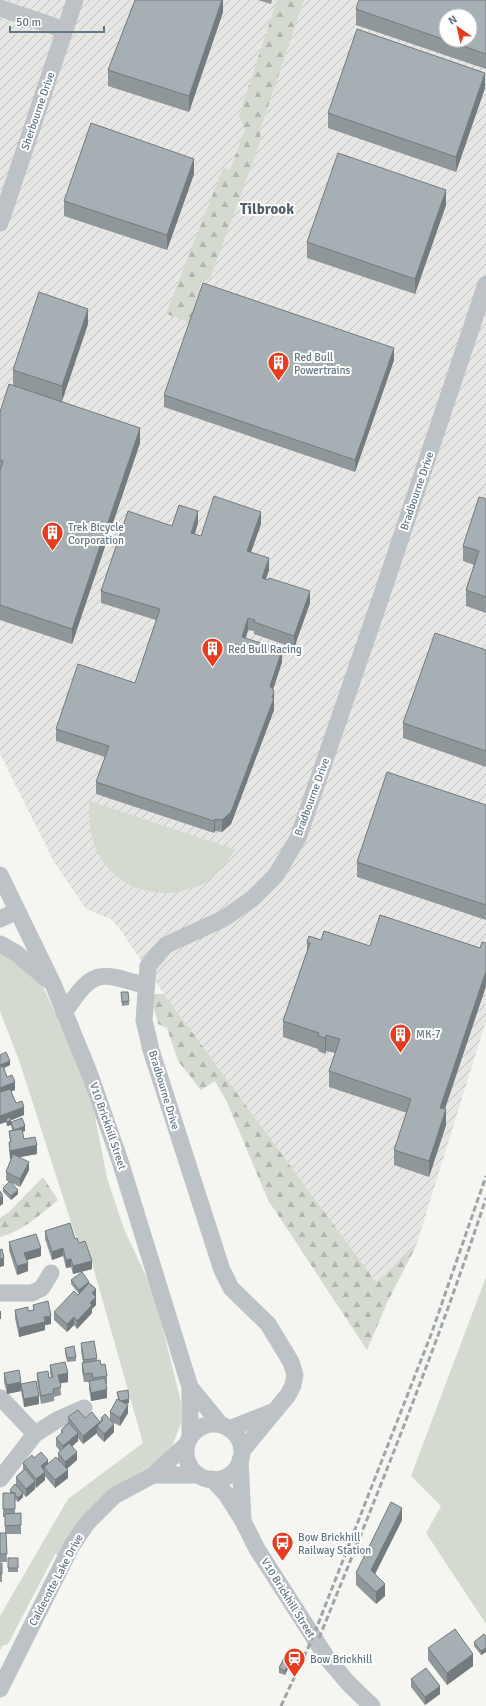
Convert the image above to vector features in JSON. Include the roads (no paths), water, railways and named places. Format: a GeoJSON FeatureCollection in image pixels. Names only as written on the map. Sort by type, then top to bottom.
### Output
{"type":"FeatureCollection","features":[{"type":"Feature","properties":{"kind":"street","name":"Sherbourne Drive"},"geometry":{"type":"LineString","coordinates":[[0,223],[75,0]]}},
{"type":"Feature","properties":{"kind":"street"},"geometry":{"type":"LineString","coordinates":[[0,8],[65,30]]}},
{"type":"Feature","properties":{"kind":"street","name":"Bradbourne Drive"},"geometry":{"type":"LineString","coordinates":[[241,1456],[293,1385],[295,1375],[294,1368],[281,1342],[268,1324],[231,1288],[222,1270],[151,1050],[144,1020],[148,966],[166,945],[223,919],[252,898],[276,875],[298,838],[379,605],[486,284]]}},
{"type":"Feature","properties":{"kind":"street","name":"V10 Brickhill Street"},"geometry":{"type":"LineString","coordinates":[[0,875],[53,984],[90,1075],[120,1161],[190,1387],[188,1441]]}},
{"type":"Feature","properties":{"kind":"street"},"geometry":{"type":"LineString","coordinates":[[0,920],[17,911]]}},
{"type":"Feature","properties":{"kind":"street"},"geometry":{"type":"LineString","coordinates":[[0,944],[16,953],[53,984]]}},
{"type":"Feature","properties":{"kind":"street"},"geometry":{"type":"LineString","coordinates":[[64,1012],[79,990],[88,981],[98,977],[113,976],[146,986]]}},
{"type":"Feature","properties":{"kind":"street"},"geometry":{"type":"LineString","coordinates":[[0,1293],[32,1293],[42,1288],[51,1273]]}},
{"type":"Feature","properties":{"kind":"street","name":"V10 Brickhill Street"},"geometry":{"type":"LineString","coordinates":[[190,1387],[225,1427]]}},
{"type":"Feature","properties":{"kind":"street"},"geometry":{"type":"LineString","coordinates":[[1,1398],[36,1434]]}},
{"type":"Feature","properties":{"kind":"street"},"geometry":{"type":"LineString","coordinates":[[0,1479],[36,1434],[57,1420],[84,1408]]}},
{"type":"Feature","properties":{"kind":"street"},"geometry":{"type":"LineString","coordinates":[[225,1427],[275,1411]]}},
{"type":"Feature","properties":{"kind":"street"},"geometry":{"type":"LineString","coordinates":[[212,1424],[225,1427],[236,1434],[240,1442],[241,1456],[236,1468],[230,1475],[221,1478],[205,1477],[187,1462],[188,1441],[196,1430],[203,1426],[212,1424]]}},
{"type":"Feature","properties":{"kind":"street","name":"Caldecotte Lake Drive"},"geometry":{"type":"LineString","coordinates":[[0,1689],[71,1547],[87,1523],[114,1496],[153,1475],[188,1441]]}},
{"type":"Feature","properties":{"kind":"street","name":"V10 Brickhill Street"},"geometry":{"type":"LineString","coordinates":[[241,1456],[243,1521]]}},
{"type":"Feature","properties":{"kind":"street","name":"Caldecotte Lake Drive"},"geometry":{"type":"LineString","coordinates":[[153,1475],[205,1477]]}},
{"type":"Feature","properties":{"kind":"street","name":"V10 Brickhill Street"},"geometry":{"type":"LineString","coordinates":[[205,1477],[226,1494],[243,1521],[257,1548],[327,1658],[349,1684],[372,1706]]}},
{"type":"Feature","properties":{"kind":"railway"},"geometry":{"type":"LineString","coordinates":[[281,1706],[313,1637],[432,1332],[486,1176]]}},
{"type":"Feature","properties":{"kind":"railway"},"geometry":{"type":"LineString","coordinates":[[319,1638],[385,1474],[448,1309],[486,1198]]}},
{"type":"Feature","properties":{"kind":"place","name":"Red Bull Powertrains"},"geometry":{"type":"Point","coordinates":[279,382]}},
{"type":"Feature","properties":{"kind":"place","name":"Trek Bicycle Corporation"},"geometry":{"type":"Point","coordinates":[52,552]}},
{"type":"Feature","properties":{"kind":"place","name":"Red Bull Racing"},"geometry":{"type":"Point","coordinates":[212,668]}},
{"type":"Feature","properties":{"kind":"place","name":"MK-7"},"geometry":{"type":"Point","coordinates":[401,1054]}},
{"type":"Feature","properties":{"kind":"place","name":"Bow Brickhill Railway Station"},"geometry":{"type":"Point","coordinates":[283,1562]}},
{"type":"Feature","properties":{"kind":"place","name":"Bow Brickhill"},"geometry":{"type":"Point","coordinates":[294,1678]}},
{"type":"Feature","properties":{"kind":"district","name":"Tilbrook"},"geometry":{"type":"Point","coordinates":[267,209]}}]}
